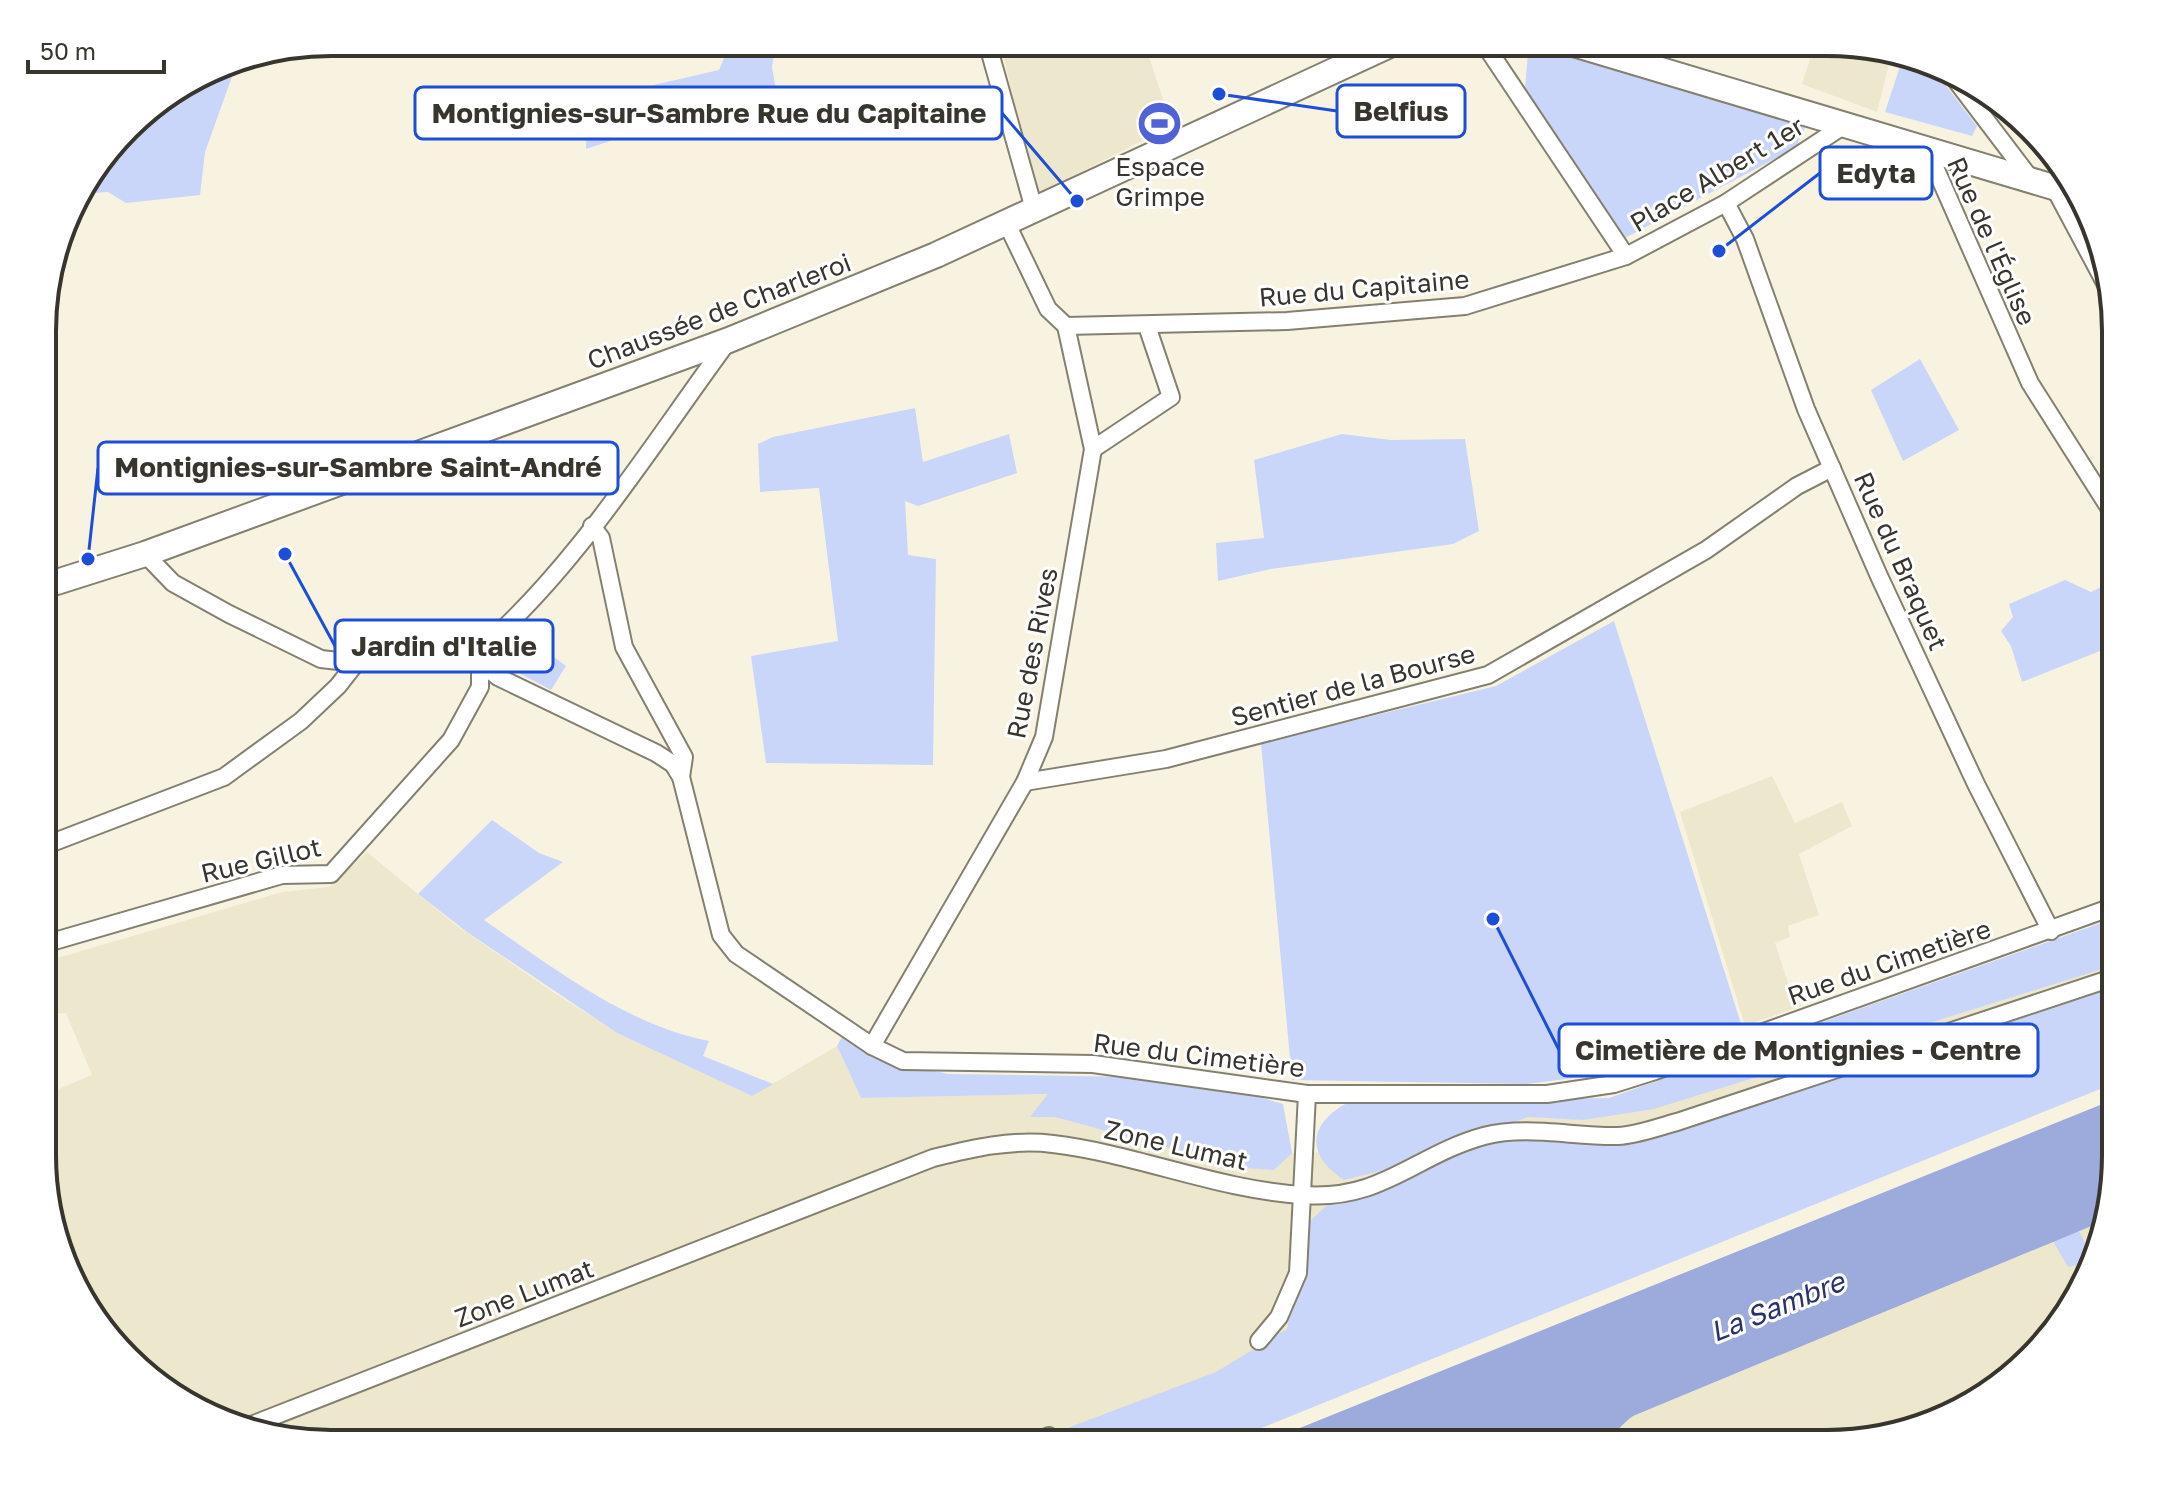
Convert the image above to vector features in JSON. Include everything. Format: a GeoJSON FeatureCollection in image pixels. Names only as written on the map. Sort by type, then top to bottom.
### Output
{"type":"FeatureCollection","features":[{"type":"Feature","properties":{"kind":"main road","name":"Chaussée de Charleroi"},"geometry":{"type":"LineString","coordinates":[[56,582],[145,554],[729,340],[1006,222],[1363,57]]}},
{"type":"Feature","properties":{"kind":"main road"},"geometry":{"type":"LineString","coordinates":[[1618,57],[2030,178],[2064,191]]}},
{"type":"Feature","properties":{"kind":"street"},"geometry":{"type":"LineString","coordinates":[[992,57],[1034,209]]}},
{"type":"Feature","properties":{"kind":"street","name":"Place Albert 1er"},"geometry":{"type":"LineString","coordinates":[[1493,57],[1626,256],[1726,203],[1846,124]]}},
{"type":"Feature","properties":{"kind":"street"},"geometry":{"type":"LineString","coordinates":[[1966,94],[2030,178]]}},
{"type":"Feature","properties":{"kind":"street","name":"Rue de l'Église"},"geometry":{"type":"LineString","coordinates":[[1926,147],[2030,383],[2101,495]]}},
{"type":"Feature","properties":{"kind":"street"},"geometry":{"type":"LineString","coordinates":[[2068,199],[2068,218],[2094,264]]}},
{"type":"Feature","properties":{"kind":"street","name":"Rue du Braquet"},"geometry":{"type":"LineString","coordinates":[[1726,203],[1745,239],[1806,409],[1832,468],[1976,784],[2051,931]]}},
{"type":"Feature","properties":{"kind":"street"},"geometry":{"type":"LineString","coordinates":[[2068,218],[2083,231]]}},
{"type":"Feature","properties":{"kind":"street"},"geometry":{"type":"LineString","coordinates":[[1006,222],[1048,309],[1066,326]]}},
{"type":"Feature","properties":{"kind":"street","name":"Rue du Capitaine"},"geometry":{"type":"LineString","coordinates":[[1066,326],[1287,321],[1465,306],[1626,256]]}},
{"type":"Feature","properties":{"kind":"street","name":"Rue des Rives"},"geometry":{"type":"LineString","coordinates":[[872,1046],[1025,782],[1044,737],[1093,449],[1066,326]]}},
{"type":"Feature","properties":{"kind":"street"},"geometry":{"type":"LineString","coordinates":[[1093,449],[1171,397],[1147,326]]}},
{"type":"Feature","properties":{"kind":"street"},"geometry":{"type":"LineString","coordinates":[[477,660],[515,621],[592,526],[729,340]]}},
{"type":"Feature","properties":{"kind":"street","name":"Sentier de la Bourse"},"geometry":{"type":"LineString","coordinates":[[1025,782],[1166,759],[1488,675],[1706,550],[1797,486],[1832,468]]}},
{"type":"Feature","properties":{"kind":"street","name":"Rue du Cimetière"},"geometry":{"type":"LineString","coordinates":[[592,526],[601,538],[624,647],[684,757],[681,777],[714,917],[727,945],[872,1046],[903,1061],[1093,1064],[1307,1094],[1547,1094],[1614,1084],[2101,911]]}},
{"type":"Feature","properties":{"kind":"street"},"geometry":{"type":"LineString","coordinates":[[145,554],[173,583],[321,659],[356,663],[377,656],[436,652],[477,660],[498,677],[656,753],[673,764],[681,777]]}},
{"type":"Feature","properties":{"kind":"street","name":"Rue Gillot"},"geometry":{"type":"LineString","coordinates":[[57,940],[282,875],[331,874],[451,740],[480,687],[477,660]]}},
{"type":"Feature","properties":{"kind":"street"},"geometry":{"type":"LineString","coordinates":[[57,841],[224,777],[301,721],[338,686],[356,663]]}},
{"type":"Feature","properties":{"kind":"street","name":"Zone Lumat"},"geometry":{"type":"LineString","coordinates":[[261,1421],[933,1158],[992,1144],[1050,1143],[1300,1195],[1347,1194],[1367,1190],[1450,1148],[1487,1135],[1520,1132],[1621,1136],[1677,1122],[2101,982]]}},
{"type":"Feature","properties":{"kind":"street"},"geometry":{"type":"LineString","coordinates":[[1259,1341],[1279,1317],[1298,1273],[1307,1094]]}},
{"type":"Feature","properties":{"kind":"shaded area"},"geometry":{"type":"Polygon","coordinates":[[[725,57],[774,57],[772,67],[778,102],[772,117],[739,112],[619,113],[634,133],[586,149],[588,100],[719,70],[725,57]]]}},
{"type":"Feature","properties":{"kind":"shaded area"},"geometry":{"type":"Polygon","coordinates":[[[1004,57],[1149,57],[1164,102],[1176,124],[1035,195],[1004,57]]]}},
{"type":"Feature","properties":{"kind":"shaded area"},"geometry":{"type":"Polygon","coordinates":[[[1528,57],[1584,57],[1806,126],[1795,148],[1625,238],[1525,88],[1528,57]]]}},
{"type":"Feature","properties":{"kind":"shaded area"},"geometry":{"type":"Polygon","coordinates":[[[1811,57],[1863,58],[1889,63],[1877,112],[1802,84],[1811,57]]]}},
{"type":"Feature","properties":{"kind":"shaded area"},"geometry":{"type":"Polygon","coordinates":[[[1900,66],[1944,83],[1977,126],[1972,136],[1885,112],[1900,66]]]}},
{"type":"Feature","properties":{"kind":"shaded area"},"geometry":{"type":"Polygon","coordinates":[[[233,74],[205,152],[200,195],[126,203],[108,192],[93,193],[124,150],[150,124],[193,93],[233,74]]]}},
{"type":"Feature","properties":{"kind":"shaded area"},"geometry":{"type":"Polygon","coordinates":[[[1920,359],[1959,430],[1903,461],[1871,390],[1920,359]]]}},
{"type":"Feature","properties":{"kind":"shaded area"},"geometry":{"type":"Polygon","coordinates":[[[915,408],[923,462],[1009,434],[1017,473],[918,506],[905,501],[908,555],[936,559],[933,765],[766,763],[751,656],[838,641],[819,488],[760,492],[758,444],[773,437],[915,408]]]}},
{"type":"Feature","properties":{"kind":"shaded area"},"geometry":{"type":"Polygon","coordinates":[[[1342,434],[1391,440],[1465,439],[1479,531],[1453,544],[1271,569],[1218,581],[1216,543],[1264,538],[1254,460],[1342,434]]]}},
{"type":"Feature","properties":{"kind":"shaded area"},"geometry":{"type":"Polygon","coordinates":[[[2065,580],[2091,592],[2101,587],[2101,651],[2022,682],[2011,646],[2001,631],[2013,617],[2009,604],[2065,580]]]}},
{"type":"Feature","properties":{"kind":"shaded area"},"geometry":{"type":"Polygon","coordinates":[[[1614,621],[1742,1027],[1612,1073],[1527,1084],[1292,1080],[1261,743],[1496,686],[1614,621]]]}},
{"type":"Feature","properties":{"kind":"shaded area"},"geometry":{"type":"Polygon","coordinates":[[[514,627],[566,666],[551,690],[487,656],[514,627]]]}},
{"type":"Feature","properties":{"kind":"shaded area"},"geometry":{"type":"Polygon","coordinates":[[[1772,776],[1795,823],[1842,802],[1852,826],[1799,854],[1819,915],[1788,926],[1790,937],[1775,943],[1790,989],[1795,988],[1801,1006],[1745,1026],[1680,812],[1772,776]]]}},
{"type":"Feature","properties":{"kind":"shaded area"},"geometry":{"type":"Polygon","coordinates":[[[492,820],[539,853],[563,862],[484,920],[563,975],[619,1008],[678,1033],[709,1041],[703,1056],[773,1084],[752,1096],[617,1033],[467,932],[418,894],[492,820]]]}},
{"type":"Feature","properties":{"kind":"shaded area"},"geometry":{"type":"Polygon","coordinates":[[[367,852],[453,923],[617,1033],[752,1096],[837,1046],[861,1098],[1049,1094],[1286,1121],[1292,1153],[1335,1152],[1350,1118],[1654,1109],[2101,960],[2101,1082],[1257,1430],[313,1429],[260,1421],[193,1393],[136,1350],[93,1293],[71,1244],[61,1209],[57,1173],[57,1090],[92,1075],[66,1013],[57,1014],[57,958],[282,892],[329,887],[367,852]]]}},
{"type":"Feature","properties":{"kind":"shaded area"},"geometry":{"type":"Polygon","coordinates":[[[2101,923],[2101,969],[1654,1109],[1583,1120],[1528,1117],[1380,1171],[1344,1180],[1323,1161],[1316,1140],[1324,1121],[1347,1103],[1609,1098],[2101,923]]]}},
{"type":"Feature","properties":{"kind":"shaded area"},"geometry":{"type":"Polygon","coordinates":[[[2101,985],[2101,1089],[1258,1430],[1063,1429],[1216,1372],[1287,1329],[1307,1224],[1326,1206],[1472,1147],[1524,1139],[1590,1141],[2101,985]]]}},
{"type":"Feature","properties":{"kind":"shaded area"},"geometry":{"type":"Polygon","coordinates":[[[845,1031],[885,1062],[949,1074],[1195,1078],[1283,1104],[1292,1153],[1274,1170],[1244,1168],[1055,1117],[1030,1117],[1048,1094],[861,1098],[837,1046],[845,1031]]]}},
{"type":"Feature","properties":{"kind":"shaded area"},"geometry":{"type":"Polygon","coordinates":[[[2092,1226],[2074,1277],[2045,1322],[2008,1362],[1980,1384],[1949,1402],[1898,1421],[1863,1428],[1827,1430],[1616,1430],[1633,1416],[2092,1226]]]}},
{"type":"Feature","properties":{"kind":"shaded area"},"geometry":{"type":"Polygon","coordinates":[[[2079,1231],[2086,1246],[2079,1264],[2068,1267],[2053,1241],[2079,1231]]]}},
{"type":"Feature","properties":{"kind":"water","name":"La Sambre"},"geometry":{"type":"Polygon","coordinates":[[[2101,1105],[2101,1173],[2092,1226],[1633,1416],[1617,1430],[1296,1430],[2101,1105]]]}},
{"type":"Feature","properties":{"kind":"place","name":"Belfius"},"geometry":{"type":"Point","coordinates":[1219,94]}},
{"type":"Feature","properties":{"kind":"place","name":"Espace Grimpe"},"geometry":{"type":"Point","coordinates":[1160,123]}},
{"type":"Feature","properties":{"kind":"place","name":"Montignies-sur-Sambre Rue du Capitaine"},"geometry":{"type":"Point","coordinates":[1077,201]}},
{"type":"Feature","properties":{"kind":"place","name":"Edyta"},"geometry":{"type":"Point","coordinates":[1719,251]}},
{"type":"Feature","properties":{"kind":"place","name":"Jardin d'Italie"},"geometry":{"type":"Point","coordinates":[285,554]}},
{"type":"Feature","properties":{"kind":"place","name":"Montignies-sur-Sambre Saint-André"},"geometry":{"type":"Point","coordinates":[88,559]}},
{"type":"Feature","properties":{"kind":"place","name":"Cimetière de Montignies - Centre"},"geometry":{"type":"Point","coordinates":[1493,919]}}]}
